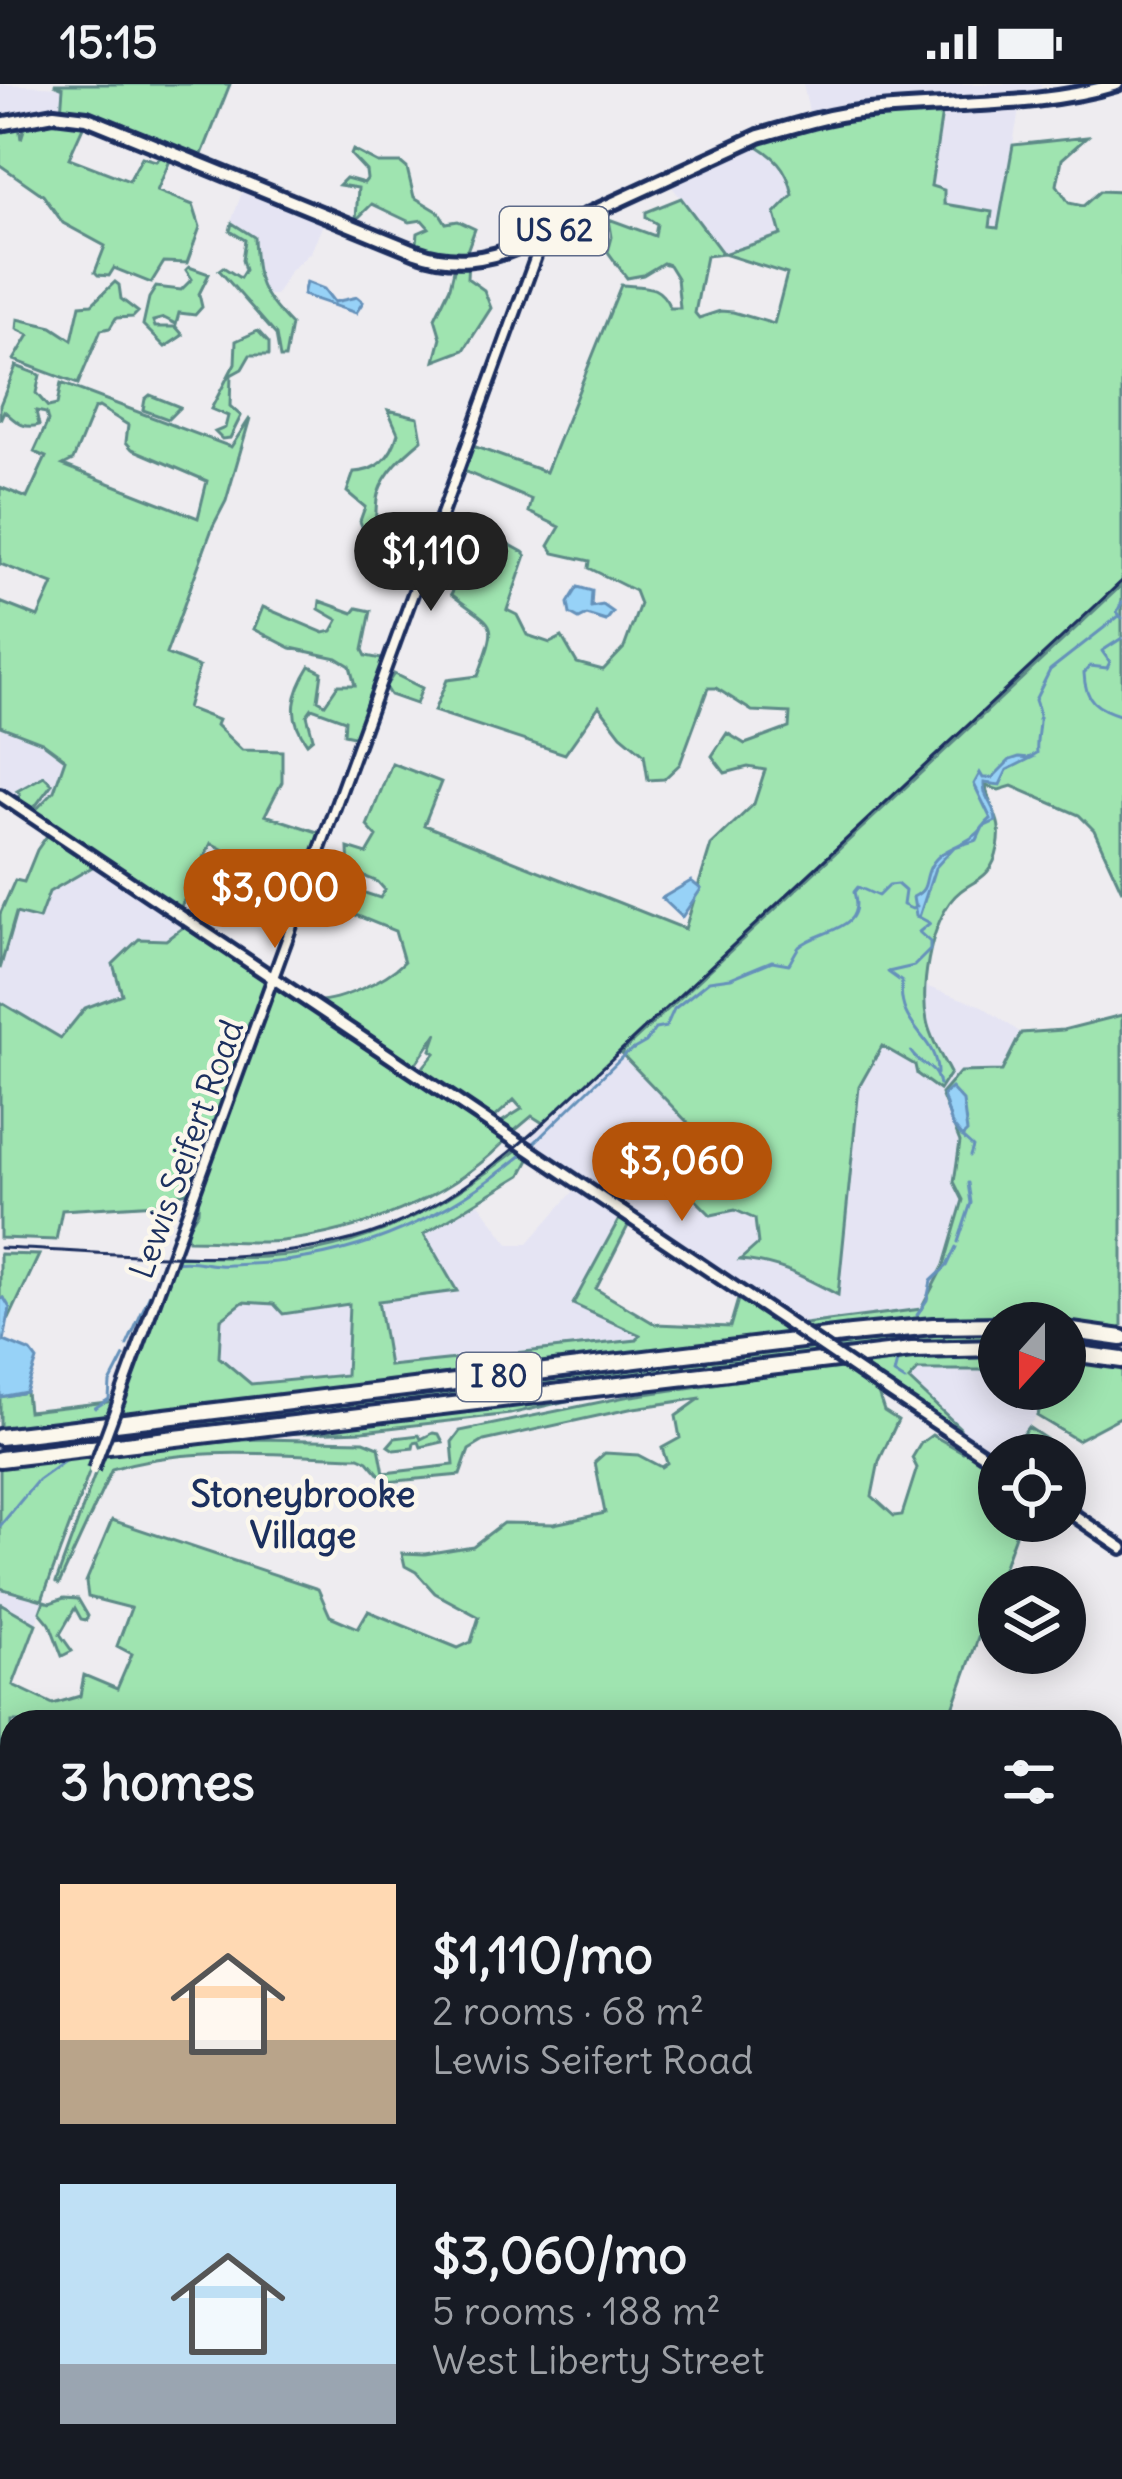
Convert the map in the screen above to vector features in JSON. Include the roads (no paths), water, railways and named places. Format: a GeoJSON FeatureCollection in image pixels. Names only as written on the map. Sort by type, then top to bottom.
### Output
{"type":"FeatureCollection","features":[{"type":"Feature","properties":{"kind":"highway","name":"I 80"},"geometry":{"type":"LineString","coordinates":[[0,1437],[867,1333],[978,1326]]}},
{"type":"Feature","properties":{"kind":"highway"},"geometry":{"type":"LineString","coordinates":[[1086,1333],[1122,1338]]}},
{"type":"Feature","properties":{"kind":"highway","name":"I 80"},"geometry":{"type":"LineString","coordinates":[[0,1460],[912,1350],[978,1348]]}},
{"type":"Feature","properties":{"kind":"highway"},"geometry":{"type":"LineString","coordinates":[[1086,1355],[1122,1360]]}},
{"type":"Feature","properties":{"kind":"main road","name":"US 62"},"geometry":{"type":"LineString","coordinates":[[0,124],[37,115],[86,118],[436,258],[478,260],[784,128],[853,113],[1079,93],[1117,84]]}},
{"type":"Feature","properties":{"kind":"main road"},"geometry":{"type":"LineString","coordinates":[[0,795],[978,1451]]}},
{"type":"Feature","properties":{"kind":"main road"},"geometry":{"type":"LineString","coordinates":[[1086,1523],[1122,1548]]}},
{"type":"Feature","properties":{"kind":"street","name":"Lewis Seifert Road"},"geometry":{"type":"LineString","coordinates":[[93,1470],[544,235]]}},
{"type":"Feature","properties":{"kind":"water"},"geometry":{"type":"Polygon","coordinates":[[[306,282],[324,289],[334,302],[357,297],[363,302],[356,313],[303,295],[306,282]]]}},
{"type":"Feature","properties":{"kind":"water"},"geometry":{"type":"Polygon","coordinates":[[[578,587],[592,591],[591,607],[603,605],[613,612],[606,621],[570,614],[568,603],[578,587]]]}},
{"type":"Feature","properties":{"kind":"water"},"geometry":{"type":"Polygon","coordinates":[[[1031,758],[1007,770],[1000,785],[984,783],[996,821],[983,827],[991,819],[974,784],[980,773],[992,778],[1010,760],[1031,758]]]}},
{"type":"Feature","properties":{"kind":"water"},"geometry":{"type":"Polygon","coordinates":[[[954,847],[935,868],[919,917],[913,897],[924,887],[935,860],[954,847]]]}},
{"type":"Feature","properties":{"kind":"water"},"geometry":{"type":"Polygon","coordinates":[[[691,881],[701,889],[682,917],[662,898],[691,881]]]}},
{"type":"Feature","properties":{"kind":"water"},"geometry":{"type":"Polygon","coordinates":[[[951,1088],[963,1101],[967,1132],[962,1137],[952,1125],[943,1095],[951,1088]]]}},
{"type":"Feature","properties":{"kind":"water"},"geometry":{"type":"Polygon","coordinates":[[[0,1299],[10,1308],[4,1341],[31,1352],[37,1360],[26,1392],[0,1397],[0,1299]]]}},
{"type":"Feature","properties":{"kind":"waterway"},"geometry":{"type":"LineString","coordinates":[[1122,602],[1117,612],[1122,618]]}},
{"type":"Feature","properties":{"kind":"waterway"},"geometry":{"type":"LineString","coordinates":[[1027,759],[1037,753],[1035,700],[1050,670],[1119,616]]}},
{"type":"Feature","properties":{"kind":"waterway"},"geometry":{"type":"LineString","coordinates":[[1122,638],[1102,651],[1110,662],[1107,668],[1090,666],[1084,673],[1094,702],[1122,716]]}},
{"type":"Feature","properties":{"kind":"waterway"},"geometry":{"type":"LineString","coordinates":[[533,1144],[625,1054],[646,1042],[655,1029],[666,1027],[674,1009],[709,981],[731,978],[772,961],[789,964],[799,947],[848,922],[854,915],[858,887],[878,896],[897,884],[905,891],[903,905],[917,906]]}},
{"type":"Feature","properties":{"kind":"waterway"},"geometry":{"type":"LineString","coordinates":[[917,916],[930,923],[919,932],[930,942],[930,950],[914,966],[888,972],[902,982],[905,1011],[931,1050],[937,1074]]}},
{"type":"Feature","properties":{"kind":"waterway"},"geometry":{"type":"LineString","coordinates":[[911,1052],[934,1073],[939,1085]]}},
{"type":"Feature","properties":{"kind":"waterway"},"geometry":{"type":"LineString","coordinates":[[962,1137],[973,1147],[970,1156]]}},
{"type":"Feature","properties":{"kind":"waterway"},"geometry":{"type":"LineString","coordinates":[[175,1262],[264,1263],[344,1250],[438,1212],[523,1154]]}},
{"type":"Feature","properties":{"kind":"waterway"},"geometry":{"type":"LineString","coordinates":[[958,1242],[971,1203],[968,1183]]}},
{"type":"Feature","properties":{"kind":"waterway"},"geometry":{"type":"LineString","coordinates":[[917,1315],[931,1281],[947,1266],[956,1247]]}},
{"type":"Feature","properties":{"kind":"waterway"},"geometry":{"type":"LineString","coordinates":[[159,1274],[163,1265]]}},
{"type":"Feature","properties":{"kind":"waterway"},"geometry":{"type":"LineString","coordinates":[[154,1286],[157,1280]]}},
{"type":"Feature","properties":{"kind":"waterway"},"geometry":{"type":"LineString","coordinates":[[127,1345],[150,1294]]}},
{"type":"Feature","properties":{"kind":"waterway"},"geometry":{"type":"LineString","coordinates":[[95,1408],[109,1399],[110,1383],[124,1356]]}},
{"type":"Feature","properties":{"kind":"waterway"},"geometry":{"type":"LineString","coordinates":[[898,1358],[894,1374],[905,1381]]}},
{"type":"Feature","properties":{"kind":"waterway"},"geometry":{"type":"LineString","coordinates":[[0,1526],[38,1480],[66,1460]]}},
{"type":"Feature","properties":{"kind":"railway"},"geometry":{"type":"LineString","coordinates":[[0,1248],[194,1256],[292,1251],[384,1229],[446,1198],[537,1129],[1122,581]]}},
{"type":"Feature","properties":{"kind":"district","name":"Stoneybrooke Village"},"geometry":{"type":"Point","coordinates":[303,1514]}}]}
